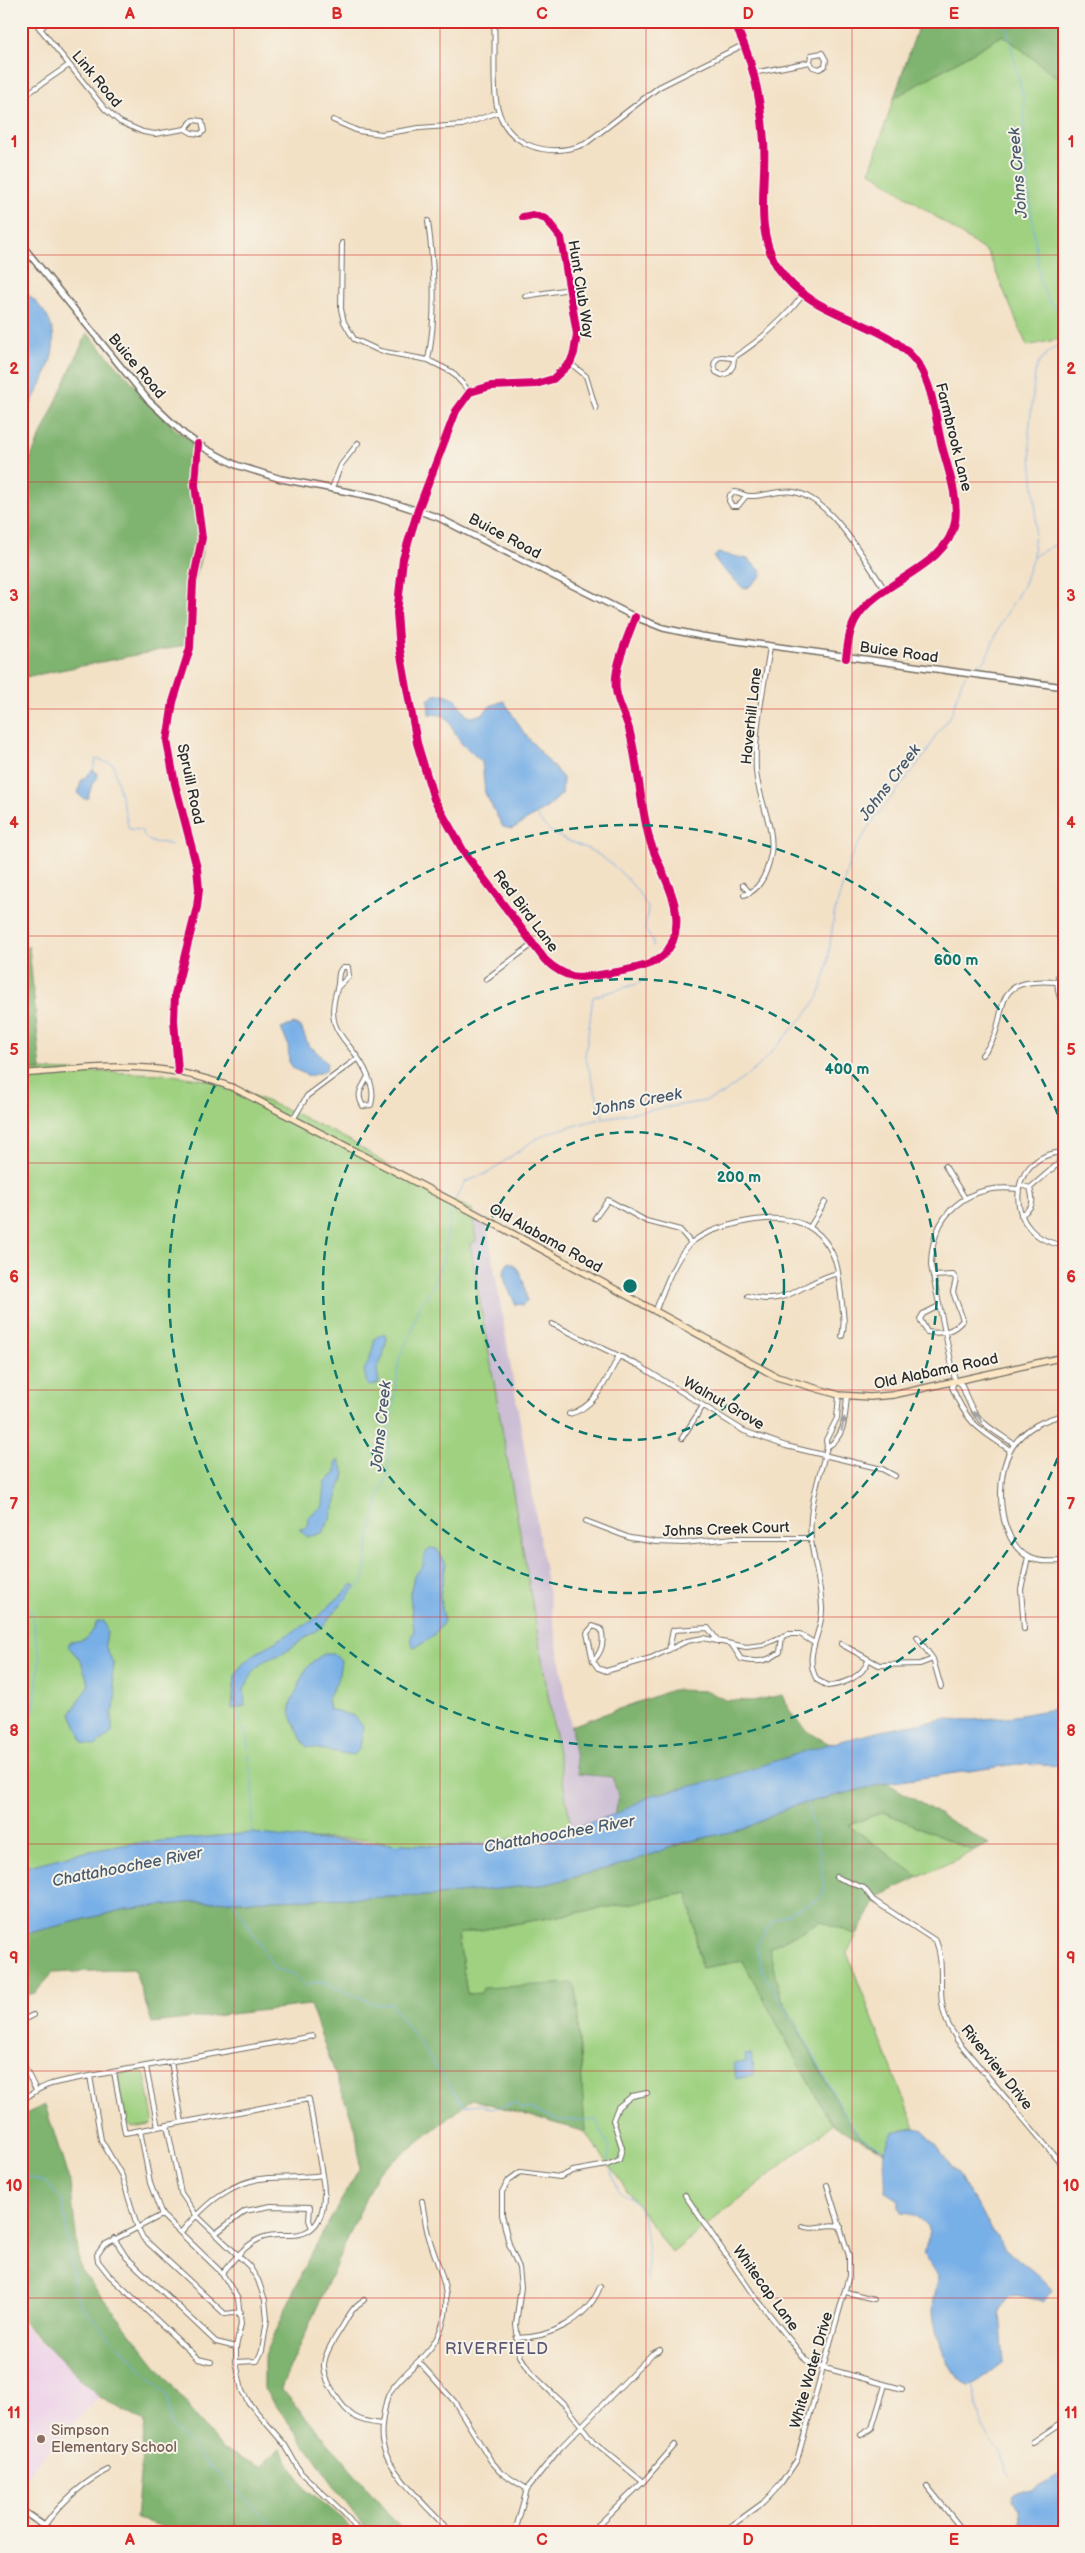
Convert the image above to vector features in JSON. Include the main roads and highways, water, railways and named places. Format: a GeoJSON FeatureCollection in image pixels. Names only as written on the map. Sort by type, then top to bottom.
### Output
{"type":"FeatureCollection","features":[{"type":"Feature","properties":{"kind":"main road","name":"Old Alabama Road"},"geometry":{"type":"LineString","coordinates":[[21,1074],[118,1066],[152,1067],[178,1071],[234,1088],[442,1196],[777,1377],[839,1395],[893,1395],[1064,1357]]}},
{"type":"Feature","properties":{"kind":"water"},"geometry":{"type":"Polygon","coordinates":[[[21,289],[34,300],[50,322],[53,336],[53,351],[43,380],[21,423],[21,289]]]}},
{"type":"Feature","properties":{"kind":"water"},"geometry":{"type":"Polygon","coordinates":[[[718,553],[748,559],[761,571],[762,575],[744,589],[718,564],[714,557],[718,553]]]}},
{"type":"Feature","properties":{"kind":"water"},"geometry":{"type":"Polygon","coordinates":[[[444,694],[455,698],[466,715],[472,717],[483,714],[490,706],[504,701],[524,733],[563,778],[562,794],[548,807],[512,829],[503,827],[485,793],[482,762],[461,743],[447,718],[442,715],[429,714],[428,700],[435,695],[444,694]]]}},
{"type":"Feature","properties":{"kind":"water"},"geometry":{"type":"Polygon","coordinates":[[[93,770],[97,773],[98,778],[92,784],[88,798],[84,799],[78,794],[81,781],[93,770]]]}},
{"type":"Feature","properties":{"kind":"water"},"geometry":{"type":"Polygon","coordinates":[[[293,1024],[301,1027],[309,1047],[314,1049],[327,1063],[326,1071],[309,1076],[294,1069],[289,1062],[288,1044],[281,1029],[293,1024]]]}},
{"type":"Feature","properties":{"kind":"water"},"geometry":{"type":"Polygon","coordinates":[[[509,1262],[514,1265],[522,1279],[527,1301],[523,1305],[515,1304],[504,1277],[504,1272],[509,1262]]]}},
{"type":"Feature","properties":{"kind":"water"},"geometry":{"type":"Polygon","coordinates":[[[384,1333],[387,1338],[383,1357],[377,1369],[379,1383],[372,1386],[367,1385],[364,1370],[375,1338],[384,1333]]]}},
{"type":"Feature","properties":{"kind":"water"},"geometry":{"type":"Polygon","coordinates":[[[339,1460],[345,1473],[329,1520],[322,1533],[307,1537],[299,1529],[306,1528],[309,1523],[308,1517],[323,1506],[325,1482],[336,1473],[336,1461],[339,1460]]]}},
{"type":"Feature","properties":{"kind":"water"},"geometry":{"type":"Polygon","coordinates":[[[430,1548],[437,1549],[446,1564],[440,1594],[444,1621],[431,1637],[413,1647],[411,1637],[414,1631],[410,1595],[414,1576],[423,1566],[424,1555],[430,1548]]]}},
{"type":"Feature","properties":{"kind":"water"},"geometry":{"type":"Polygon","coordinates":[[[353,1584],[356,1586],[324,1625],[284,1653],[264,1661],[254,1671],[244,1689],[245,1706],[232,1709],[235,1676],[241,1666],[254,1654],[315,1619],[353,1584]]]}},
{"type":"Feature","properties":{"kind":"water"},"geometry":{"type":"Polygon","coordinates":[[[104,1621],[107,1632],[105,1645],[114,1665],[112,1677],[116,1692],[112,1713],[112,1733],[95,1746],[83,1743],[71,1713],[89,1685],[81,1661],[68,1646],[70,1642],[88,1637],[97,1622],[104,1621]]]}},
{"type":"Feature","properties":{"kind":"water"},"geometry":{"type":"Polygon","coordinates":[[[326,1653],[333,1653],[341,1661],[338,1680],[327,1699],[329,1709],[354,1716],[363,1726],[360,1748],[354,1755],[307,1747],[299,1734],[290,1711],[291,1703],[308,1667],[326,1653]]]}},
{"type":"Feature","properties":{"kind":"water","name":"Chattahoochee River"},"geometry":{"type":"Polygon","coordinates":[[[1064,1707],[1064,1766],[1017,1764],[887,1783],[793,1806],[744,1829],[686,1842],[627,1863],[548,1884],[428,1896],[195,1902],[126,1909],[21,1935],[21,1868],[75,1854],[128,1844],[252,1833],[303,1839],[447,1846],[485,1844],[573,1828],[616,1814],[652,1795],[718,1780],[821,1746],[881,1731],[944,1719],[974,1720],[1015,1716],[1064,1707]]]}},
{"type":"Feature","properties":{"kind":"water"},"geometry":{"type":"Polygon","coordinates":[[[751,2054],[754,2075],[736,2079],[734,2063],[746,2062],[745,2055],[751,2054]]]}},
{"type":"Feature","properties":{"kind":"water"},"geometry":{"type":"Polygon","coordinates":[[[915,2128],[923,2130],[930,2137],[960,2177],[1002,2246],[1045,2281],[1053,2290],[1045,2300],[1014,2296],[1004,2303],[1000,2312],[1004,2362],[974,2385],[968,2386],[961,2381],[943,2352],[939,2340],[933,2309],[938,2275],[924,2256],[924,2250],[929,2238],[927,2227],[914,2216],[903,2213],[899,2207],[899,2201],[885,2192],[884,2155],[888,2141],[893,2133],[915,2128]]]}},
{"type":"Feature","properties":{"kind":"water"},"geometry":{"type":"Polygon","coordinates":[[[1064,2472],[1064,2532],[1021,2532],[1019,2510],[1013,2502],[1013,2494],[1019,2490],[1031,2490],[1064,2472]]]}},
{"type":"Feature","properties":{"kind":"waterway","name":"Johns Creek"},"geometry":{"type":"LineString","coordinates":[[1005,21],[1024,101],[1024,148],[1040,283],[1049,301],[1064,317]]}},
{"type":"Feature","properties":{"kind":"waterway","name":"Johns Creek"},"geometry":{"type":"LineString","coordinates":[[969,671],[972,667],[985,661],[1001,623],[1023,586],[1033,557],[1036,512],[1029,433],[1035,373],[1039,362],[1064,340]]}},
{"type":"Feature","properties":{"kind":"waterway"},"geometry":{"type":"LineString","coordinates":[[1034,556],[1064,540]]}},
{"type":"Feature","properties":{"kind":"waterway","name":"Johns Creek"},"geometry":{"type":"LineString","coordinates":[[455,1200],[465,1182],[488,1173],[534,1140],[551,1132],[603,1118],[705,1101],[723,1094],[758,1067],[807,1013],[819,996],[827,969],[834,915],[851,857],[871,823],[926,754],[936,735],[951,715],[962,681],[966,675]]}},
{"type":"Feature","properties":{"kind":"waterway"},"geometry":{"type":"LineString","coordinates":[[93,770],[96,759],[113,764],[129,829],[141,830],[151,842],[171,845]]}},
{"type":"Feature","properties":{"kind":"waterway"},"geometry":{"type":"LineString","coordinates":[[536,814],[547,829],[554,834],[594,852],[618,869],[648,908],[645,930],[653,941],[653,946]]}},
{"type":"Feature","properties":{"kind":"waterway"},"geometry":{"type":"LineString","coordinates":[[603,1117],[585,1056],[593,997],[640,983],[644,978]]}},
{"type":"Feature","properties":{"kind":"waterway","name":"Johns Creek"},"geometry":{"type":"LineString","coordinates":[[341,1604],[364,1580],[368,1546],[379,1497],[388,1474],[389,1427],[399,1358],[411,1334],[418,1308],[432,1288],[444,1257],[452,1203]]}},
{"type":"Feature","properties":{"kind":"waterway"},"geometry":{"type":"LineString","coordinates":[[21,1589],[31,1612],[40,1657],[34,1710],[21,1736]]}},
{"type":"Feature","properties":{"kind":"waterway","name":"Johns Creek"},"geometry":{"type":"LineString","coordinates":[[238,1708],[241,1725],[247,1739],[254,1802],[251,1834]]}},
{"type":"Feature","properties":{"kind":"waterway"},"geometry":{"type":"LineString","coordinates":[[806,1802],[820,1855],[824,1891],[819,1899],[772,1921],[757,1945],[760,1963],[765,1976],[809,2045],[844,2115],[861,2137],[884,2151]]}},
{"type":"Feature","properties":{"kind":"waterway"},"geometry":{"type":"LineString","coordinates":[[232,1899],[275,1969],[294,1974],[305,1986],[318,1981],[379,2005],[391,2003],[464,2106],[480,2104],[491,2109],[516,2103],[520,2108],[531,2109],[557,2120],[596,2120],[610,2151],[608,2155],[610,2160]]}},
{"type":"Feature","properties":{"kind":"waterway"},"geometry":{"type":"LineString","coordinates":[[611,2170],[613,2180],[619,2191],[633,2200],[641,2211],[645,2226],[648,2281]]}},
{"type":"Feature","properties":{"kind":"waterway"},"geometry":{"type":"LineString","coordinates":[[21,2176],[44,2181],[62,2199],[75,2290],[84,2310],[168,2396],[171,2426],[212,2468],[281,2532]]}},
{"type":"Feature","properties":{"kind":"waterway"},"geometry":{"type":"LineString","coordinates":[[973,2385],[982,2426],[1000,2453],[1009,2476]]}},
{"type":"Feature","properties":{"kind":"place","name":"Simpson Elementary School"},"geometry":{"type":"Point","coordinates":[41,2439]}},
{"type":"Feature","properties":{"kind":"district","name":"RIVERFIELD"},"geometry":{"type":"Point","coordinates":[497,2348]}}]}
